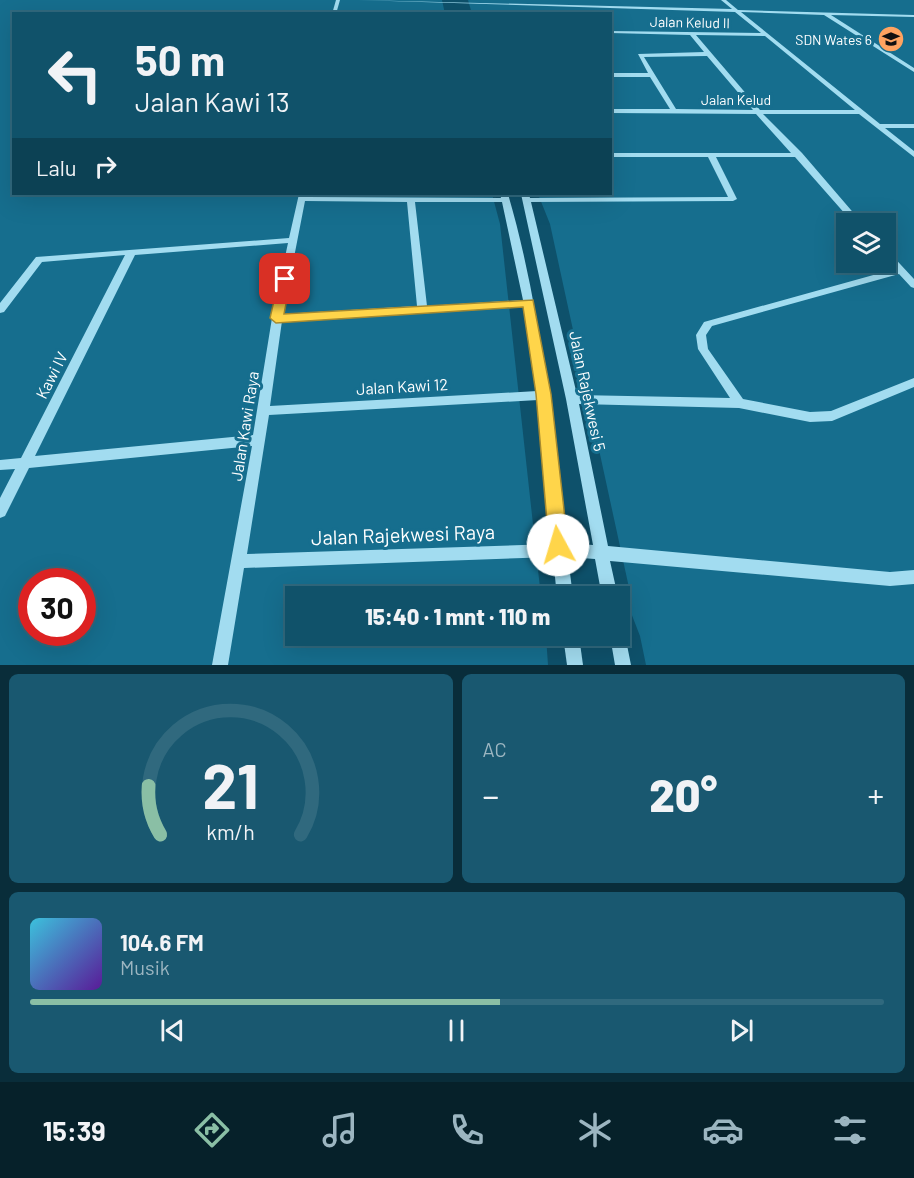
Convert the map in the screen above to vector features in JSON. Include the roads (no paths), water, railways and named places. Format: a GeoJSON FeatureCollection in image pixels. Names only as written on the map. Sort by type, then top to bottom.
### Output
{"type":"FeatureCollection","features":[{"type":"Feature","properties":{"kind":"street"},"geometry":{"type":"LineString","coordinates":[[360,0],[450,5],[462,3],[914,16]]}},
{"type":"Feature","properties":{"kind":"street"},"geometry":{"type":"LineString","coordinates":[[723,0],[769,35],[914,155]]}},
{"type":"Feature","properties":{"kind":"street"},"geometry":{"type":"LineString","coordinates":[[826,14],[914,70]]}},
{"type":"Feature","properties":{"kind":"street","name":"Jalan Kelud II"},"geometry":{"type":"LineString","coordinates":[[612,32],[769,35]]}},
{"type":"Feature","properties":{"kind":"street"},"geometry":{"type":"LineString","coordinates":[[692,34],[756,111],[799,155],[849,213]]}},
{"type":"Feature","properties":{"kind":"street"},"geometry":{"type":"LineString","coordinates":[[674,111],[639,55],[708,54]]}},
{"type":"Feature","properties":{"kind":"street"},"geometry":{"type":"LineString","coordinates":[[902,63],[914,63]]}},
{"type":"Feature","properties":{"kind":"street"},"geometry":{"type":"LineString","coordinates":[[612,75],[651,75]]}},
{"type":"Feature","properties":{"kind":"street","name":"Jalan Kelud"},"geometry":{"type":"LineString","coordinates":[[612,111],[862,111]]}},
{"type":"Feature","properties":{"kind":"street"},"geometry":{"type":"LineString","coordinates":[[880,126],[914,126]]}},
{"type":"Feature","properties":{"kind":"street"},"geometry":{"type":"LineString","coordinates":[[612,155],[799,155]]}},
{"type":"Feature","properties":{"kind":"street"},"geometry":{"type":"LineString","coordinates":[[527,197],[733,199],[711,155]]}},
{"type":"Feature","properties":{"kind":"street"},"geometry":{"type":"LineString","coordinates":[[303,196],[411,200],[505,197],[529,303],[543,394],[564,550],[565,586]]}},
{"type":"Feature","properties":{"kind":"street","name":"Jalan Kawi Raya"},"geometry":{"type":"LineString","coordinates":[[220,665],[264,411],[276,318],[303,196]]}},
{"type":"Feature","properties":{"kind":"street","name":"Jalan Rajekwesi 5"},"geometry":{"type":"LineString","coordinates":[[527,197],[572,399],[597,552],[607,586]]}},
{"type":"Feature","properties":{"kind":"street"},"geometry":{"type":"LineString","coordinates":[[411,200],[422,309]]}},
{"type":"Feature","properties":{"kind":"street"},"geometry":{"type":"LineString","coordinates":[[0,310],[39,259],[294,240]]}},
{"type":"Feature","properties":{"kind":"street","name":"Kawi IV"},"geometry":{"type":"LineString","coordinates":[[0,512],[130,253]]}},
{"type":"Feature","properties":{"kind":"street"},"geometry":{"type":"LineString","coordinates":[[896,266],[914,285]]}},
{"type":"Feature","properties":{"kind":"street"},"geometry":{"type":"LineString","coordinates":[[739,403],[704,349],[701,335],[708,324],[900,271]]}},
{"type":"Feature","properties":{"kind":"street"},"geometry":{"type":"LineString","coordinates":[[276,318],[529,303]]}},
{"type":"Feature","properties":{"kind":"street"},"geometry":{"type":"LineString","coordinates":[[572,399],[739,403],[810,417],[832,416],[914,382]]}},
{"type":"Feature","properties":{"kind":"street","name":"Jalan Kawi 12"},"geometry":{"type":"LineString","coordinates":[[264,411],[543,394]]}},
{"type":"Feature","properties":{"kind":"street"},"geometry":{"type":"LineString","coordinates":[[0,465],[259,440]]}},
{"type":"Feature","properties":{"kind":"street","name":"Jalan Rajekwesi Raya"},"geometry":{"type":"LineString","coordinates":[[238,561],[564,550],[597,552]]}},
{"type":"Feature","properties":{"kind":"street"},"geometry":{"type":"LineString","coordinates":[[597,552],[890,579],[914,578]]}},
{"type":"Feature","properties":{"kind":"street"},"geometry":{"type":"LineString","coordinates":[[572,646],[575,665]]}},
{"type":"Feature","properties":{"kind":"street"},"geometry":{"type":"LineString","coordinates":[[620,646],[623,665]]}},
{"type":"Feature","properties":{"kind":"waterway"},"geometry":{"type":"LineString","coordinates":[[455,0],[458,12]]}},
{"type":"Feature","properties":{"kind":"waterway"},"geometry":{"type":"LineString","coordinates":[[515,195],[525,224],[584,586]]}},
{"type":"Feature","properties":{"kind":"waterway"},"geometry":{"type":"LineString","coordinates":[[594,646],[597,665]]}},
{"type":"Feature","properties":{"kind":"place","name":"SDN Wates 6"},"geometry":{"type":"Point","coordinates":[891,39]}}]}
